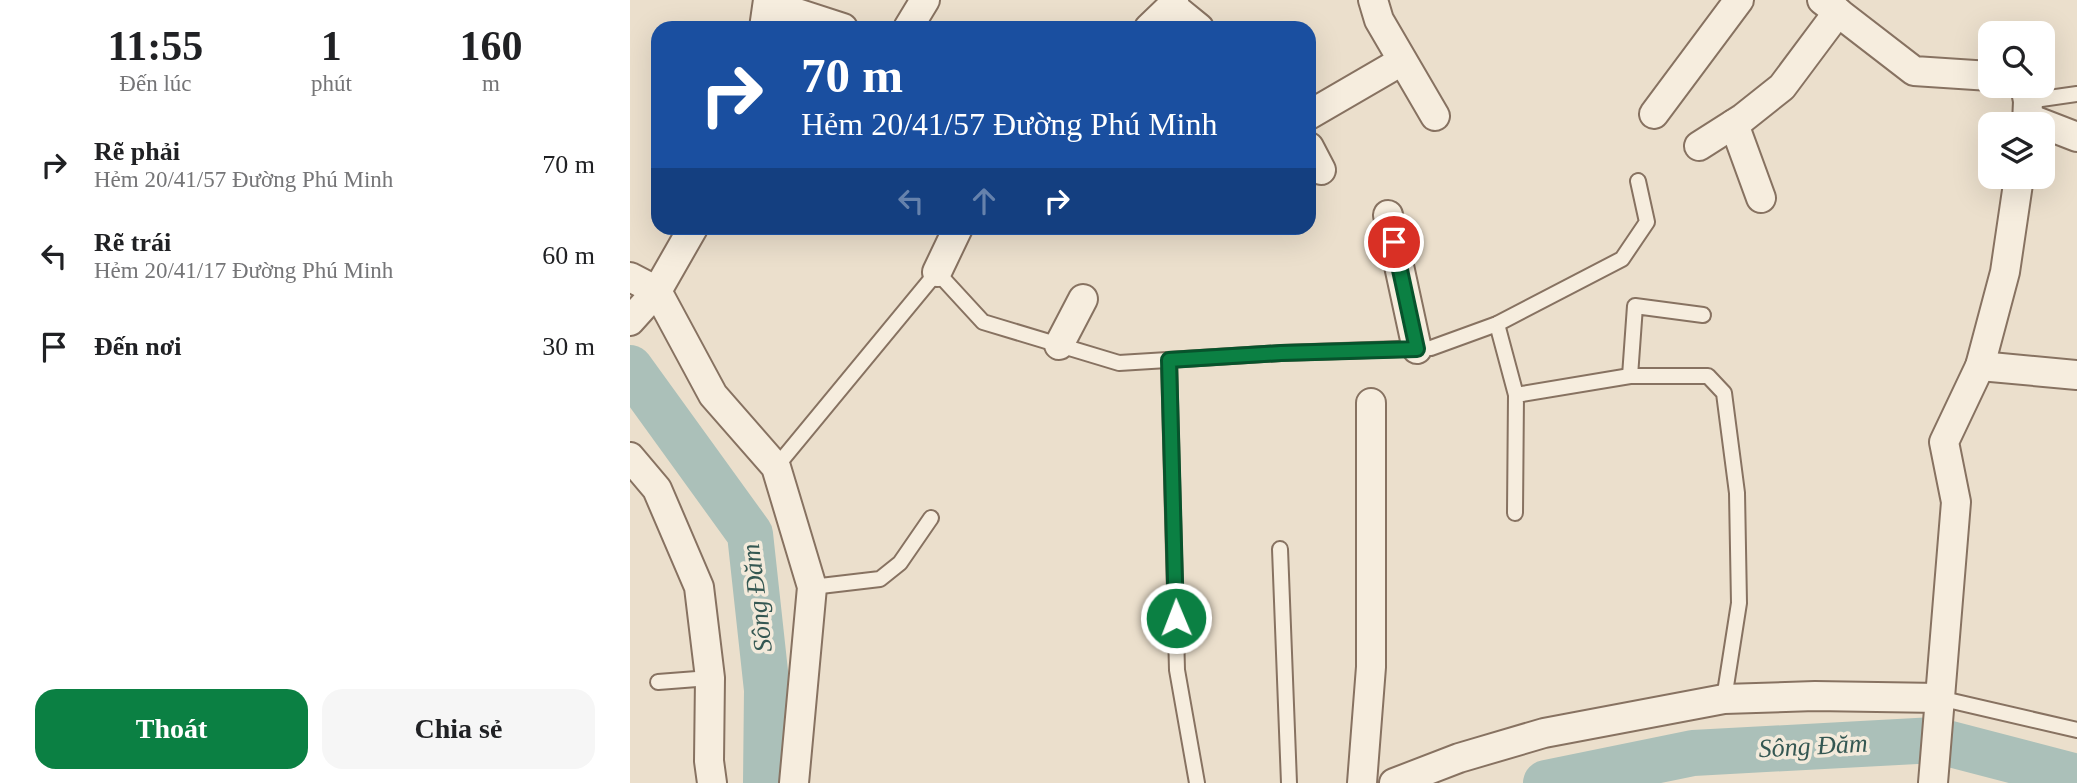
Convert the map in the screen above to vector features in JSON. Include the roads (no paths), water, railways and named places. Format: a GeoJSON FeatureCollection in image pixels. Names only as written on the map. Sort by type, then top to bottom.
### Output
{"type":"FeatureCollection","features":[{"type":"Feature","properties":{"kind":"street"},"geometry":{"type":"LineString","coordinates":[[912,21],[925,0]]}},
{"type":"Feature","properties":{"kind":"street"},"geometry":{"type":"LineString","coordinates":[[1373,0],[1379,20],[1435,117]]}},
{"type":"Feature","properties":{"kind":"street"},"geometry":{"type":"LineString","coordinates":[[1654,114],[1739,0]]}},
{"type":"Feature","properties":{"kind":"street"},"geometry":{"type":"LineString","coordinates":[[1156,21],[1173,3],[1192,21]]}},
{"type":"Feature","properties":{"kind":"street"},"geometry":{"type":"LineString","coordinates":[[1699,146],[1734,124],[1782,87],[1830,6],[1914,71],[1978,75]]}},
{"type":"Feature","properties":{"kind":"street"},"geometry":{"type":"LineString","coordinates":[[767,11],[812,21]]}},
{"type":"Feature","properties":{"kind":"street"},"geometry":{"type":"LineString","coordinates":[[1316,111],[1402,61]]}},
{"type":"Feature","properties":{"kind":"street"},"geometry":{"type":"LineString","coordinates":[[2027,107],[2077,137]]}},
{"type":"Feature","properties":{"kind":"street"},"geometry":{"type":"LineString","coordinates":[[1734,124],[1761,198]]}},
{"type":"Feature","properties":{"kind":"street"},"geometry":{"type":"LineString","coordinates":[[1933,776],[1956,502],[1944,442],[1980,366],[2005,272],[2017,189]]}},
{"type":"Feature","properties":{"kind":"street"},"geometry":{"type":"LineString","coordinates":[[1388,215],[1417,349]]}},
{"type":"Feature","properties":{"kind":"street"},"geometry":{"type":"LineString","coordinates":[[644,305],[689,235]]}},
{"type":"Feature","properties":{"kind":"street"},"geometry":{"type":"LineString","coordinates":[[937,272],[955,235]]}},
{"type":"Feature","properties":{"kind":"street"},"geometry":{"type":"LineString","coordinates":[[630,277],[644,305],[713,395],[776,467],[812,587],[794,783]]}},
{"type":"Feature","properties":{"kind":"street"},"geometry":{"type":"LineString","coordinates":[[1059,345],[1083,299]]}},
{"type":"Feature","properties":{"kind":"street"},"geometry":{"type":"LineString","coordinates":[[1980,366],[2077,374]]}},
{"type":"Feature","properties":{"kind":"street"},"geometry":{"type":"LineString","coordinates":[[1362,783],[1371,667],[1371,403]]}},
{"type":"Feature","properties":{"kind":"street"},"geometry":{"type":"LineString","coordinates":[[630,457],[657,489],[699,587],[710,678],[709,761],[712,783]]}},
{"type":"Feature","properties":{"kind":"street"},"geometry":{"type":"LineString","coordinates":[[1394,783],[1459,758],[1544,733],[1724,699],[1815,696],[1938,703]]}},
{"type":"Feature","properties":{"kind":"lane"},"geometry":{"type":"LineString","coordinates":[[2027,107],[2077,94]]}},
{"type":"Feature","properties":{"kind":"lane"},"geometry":{"type":"LineString","coordinates":[[776,467],[937,272],[983,322],[1119,363],[1281,353],[1431,348],[1497,324],[1622,259],[1647,222],[1638,181]]}},
{"type":"Feature","properties":{"kind":"lane"},"geometry":{"type":"LineString","coordinates":[[1630,376],[1635,306],[1703,315]]}},
{"type":"Feature","properties":{"kind":"lane"},"geometry":{"type":"LineString","coordinates":[[1497,324],[1516,395],[1515,513]]}},
{"type":"Feature","properties":{"kind":"lane"},"geometry":{"type":"LineString","coordinates":[[1169,360],[1177,670],[1197,783]]}},
{"type":"Feature","properties":{"kind":"lane"},"geometry":{"type":"LineString","coordinates":[[1516,395],[1630,376],[1708,376],[1724,393],[1737,494],[1739,603],[1724,699]]}},
{"type":"Feature","properties":{"kind":"lane"},"geometry":{"type":"LineString","coordinates":[[812,587],[880,579],[900,563],[931,518]]}},
{"type":"Feature","properties":{"kind":"lane"},"geometry":{"type":"LineString","coordinates":[[1280,549],[1289,783]]}},
{"type":"Feature","properties":{"kind":"lane"},"geometry":{"type":"LineString","coordinates":[[658,682],[710,678]]}},
{"type":"Feature","properties":{"kind":"lane"},"geometry":{"type":"LineString","coordinates":[[1938,703],[2077,730]]}},
{"type":"Feature","properties":{"kind":"waterway","name":"Sông Đăm"},"geometry":{"type":"LineString","coordinates":[[630,368],[750,534],[767,690],[766,783]]}},
{"type":"Feature","properties":{"kind":"waterway","name":"Sông Đăm"},"geometry":{"type":"LineString","coordinates":[[1546,783],[1693,753],[1935,740],[2077,777]]}}]}
